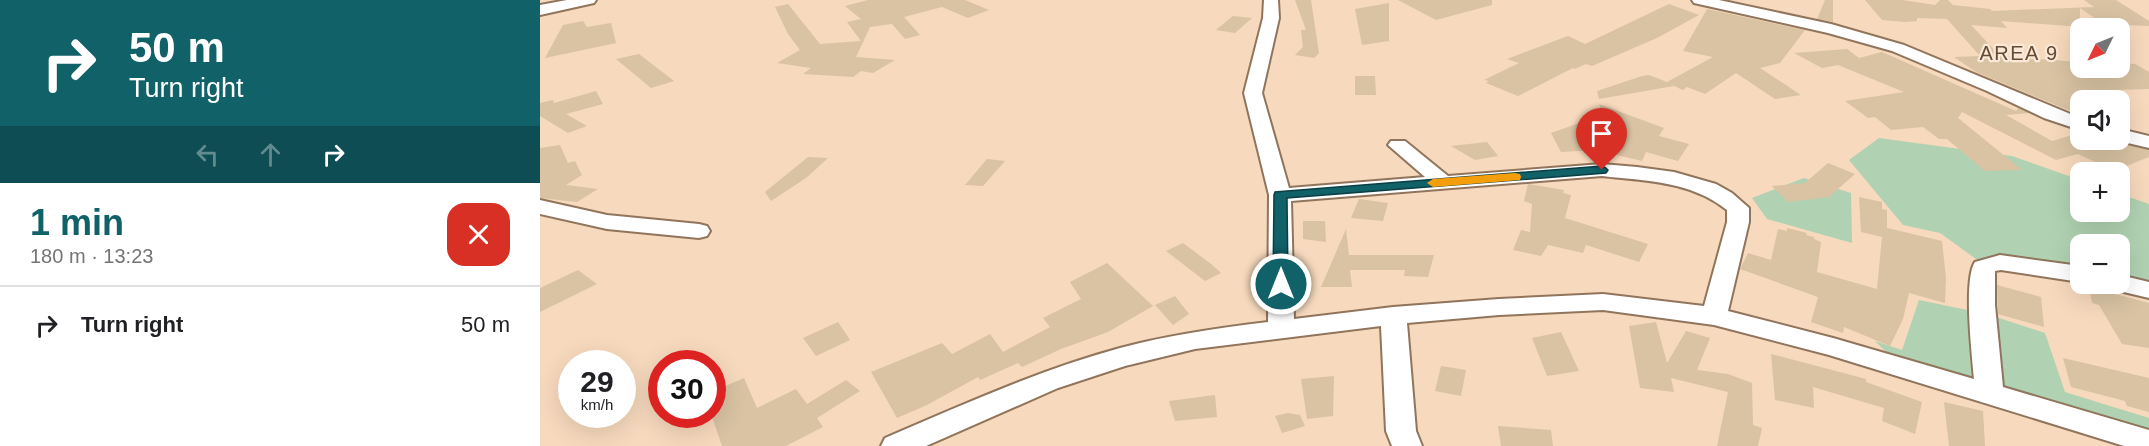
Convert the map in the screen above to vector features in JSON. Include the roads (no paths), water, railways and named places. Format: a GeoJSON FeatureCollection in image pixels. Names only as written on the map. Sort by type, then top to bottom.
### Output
{"type":"FeatureCollection","features":[{"type":"Feature","properties":{"kind":"street"},"geometry":{"type":"LineString","coordinates":[[540,9],[589,0]]}},
{"type":"Feature","properties":{"kind":"street"},"geometry":{"type":"LineString","coordinates":[[1270,0],[1271,18],[1253,93],[1280,195],[1281,328]]}},
{"type":"Feature","properties":{"kind":"street"},"geometry":{"type":"LineString","coordinates":[[1699,0],[1831,29],[1898,48],[2070,121]]}},
{"type":"Feature","properties":{"kind":"street"},"geometry":{"type":"LineString","coordinates":[[2130,137],[2149,142]]}},
{"type":"Feature","properties":{"kind":"street"},"geometry":{"type":"LineString","coordinates":[[1398,145],[1443,183]]}},
{"type":"Feature","properties":{"kind":"street"},"geometry":{"type":"LineString","coordinates":[[1280,195],[1602,170],[1654,175],[1697,185],[1725,196],[1738,208],[1738,222],[1714,316]]}},
{"type":"Feature","properties":{"kind":"street"},"geometry":{"type":"LineString","coordinates":[[540,207],[607,222],[699,231]]}},
{"type":"Feature","properties":{"kind":"street"},"geometry":{"type":"LineString","coordinates":[[1989,395],[1982,305],[1983,267],[2000,262],[2070,272]]}},
{"type":"Feature","properties":{"kind":"street"},"geometry":{"type":"LineString","coordinates":[[2130,285],[2149,290]]}},
{"type":"Feature","properties":{"kind":"street"},"geometry":{"type":"LineString","coordinates":[[897,446],[1048,381],[1121,357],[1195,340],[1393,316],[1499,307],[1603,302],[1714,316],[1833,347],[2149,442]]}},
{"type":"Feature","properties":{"kind":"street"},"geometry":{"type":"LineString","coordinates":[[1393,316],[1401,431],[1407,446]]}},
{"type":"Feature","properties":{"kind":"district","name":"AREA 9"},"geometry":{"type":"Point","coordinates":[2019,53]}}]}
